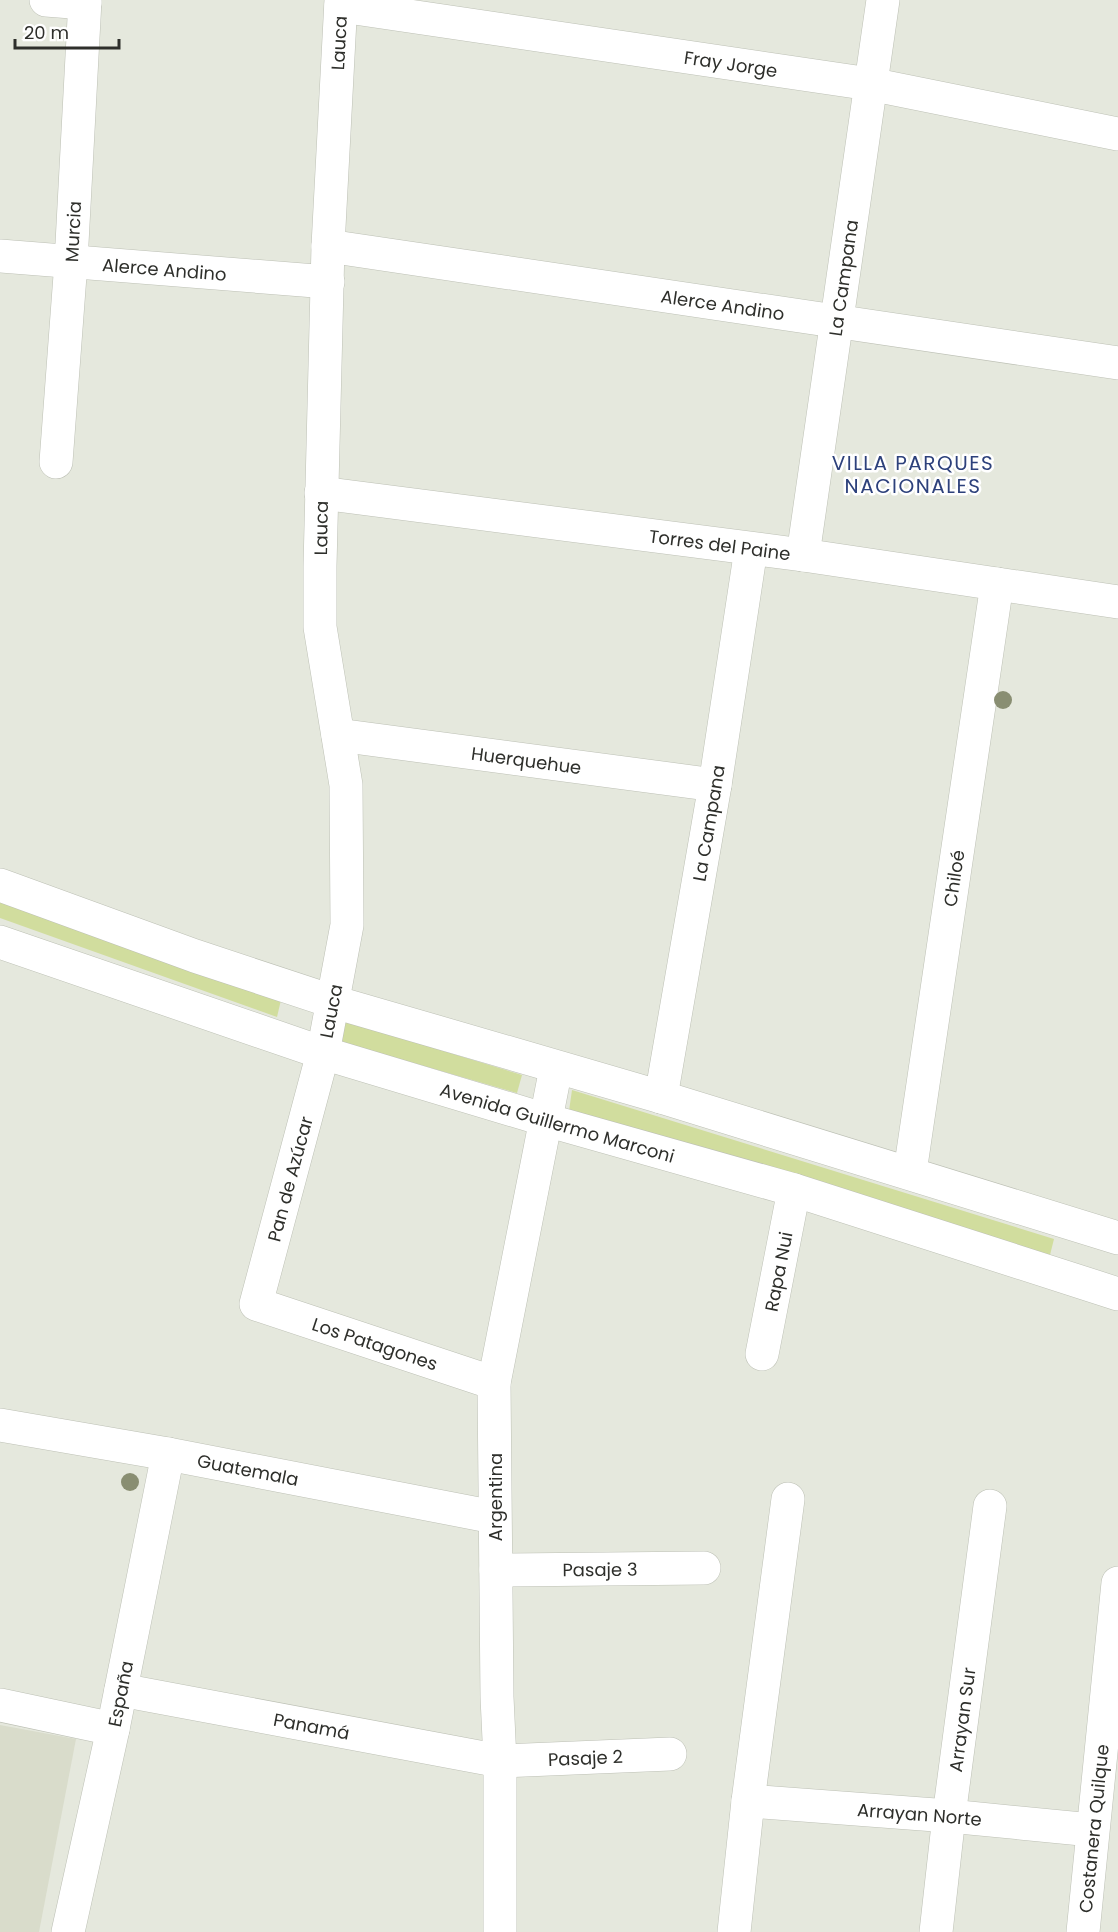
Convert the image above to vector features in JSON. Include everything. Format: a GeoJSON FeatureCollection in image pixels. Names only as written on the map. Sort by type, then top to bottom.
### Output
{"type":"FeatureCollection","features":[{"type":"Feature","properties":{"kind":"street"},"geometry":{"type":"LineString","coordinates":[[46,0],[85,2]]}},
{"type":"Feature","properties":{"kind":"street","name":"La Campana"},"geometry":{"type":"LineString","coordinates":[[803,555],[883,0]]}},
{"type":"Feature","properties":{"kind":"street","name":"Murcia"},"geometry":{"type":"LineString","coordinates":[[56,462],[71,262],[85,2]]}},
{"type":"Feature","properties":{"kind":"street","name":"Fray Jorge"},"geometry":{"type":"LineString","coordinates":[[341,3],[870,84],[1118,134]]}},
{"type":"Feature","properties":{"kind":"street","name":"Lauca"},"geometry":{"type":"LineString","coordinates":[[323,1053],[347,925],[346,785],[320,627],[321,493],[328,246],[341,3]]}},
{"type":"Feature","properties":{"kind":"street","name":"Alerce Andino"},"geometry":{"type":"LineString","coordinates":[[328,246],[1118,363]]}},
{"type":"Feature","properties":{"kind":"street","name":"Alerce Andino"},"geometry":{"type":"LineString","coordinates":[[0,256],[328,282]]}},
{"type":"Feature","properties":{"kind":"street","name":"Torres del Paine"},"geometry":{"type":"LineString","coordinates":[[321,493],[803,555],[1118,602]]}},
{"type":"Feature","properties":{"kind":"street","name":"La Campana"},"geometry":{"type":"LineString","coordinates":[[661,1097],[715,785],[751,549]]}},
{"type":"Feature","properties":{"kind":"street","name":"Chiloé"},"geometry":{"type":"LineString","coordinates":[[910,1172],[997,584]]}},
{"type":"Feature","properties":{"kind":"street","name":"Huerquehue"},"geometry":{"type":"LineString","coordinates":[[338,735],[715,785]]}},
{"type":"Feature","properties":{"kind":"street"},"geometry":{"type":"LineString","coordinates":[[0,885],[195,956],[334,1002],[661,1097],[1118,1238]]}},
{"type":"Feature","properties":{"kind":"street","name":"Avenida Guillermo Marconi"},"geometry":{"type":"LineString","coordinates":[[0,942],[323,1053],[546,1120],[794,1190],[1118,1294]]}},
{"type":"Feature","properties":{"kind":"street","name":"Pan de Azúcar"},"geometry":{"type":"LineString","coordinates":[[256,1304],[323,1053]]}},
{"type":"Feature","properties":{"kind":"street","name":"Argentina"},"geometry":{"type":"LineString","coordinates":[[500,1932],[500,1761],[494,1517],[494,1383],[556,1068]]}},
{"type":"Feature","properties":{"kind":"street","name":"Rapa Nui"},"geometry":{"type":"LineString","coordinates":[[762,1353],[794,1190]]}},
{"type":"Feature","properties":{"kind":"street","name":"Los Patagones"},"geometry":{"type":"LineString","coordinates":[[256,1304],[494,1383]]}},
{"type":"Feature","properties":{"kind":"street","name":"Guatemala"},"geometry":{"type":"LineString","coordinates":[[0,1425],[168,1454],[494,1517]]}},
{"type":"Feature","properties":{"kind":"street","name":"España"},"geometry":{"type":"LineString","coordinates":[[68,1932],[113,1729],[168,1454]]}},
{"type":"Feature","properties":{"kind":"street"},"geometry":{"type":"LineString","coordinates":[[734,1932],[748,1801],[788,1499]]}},
{"type":"Feature","properties":{"kind":"street","name":"Arrayan Sur"},"geometry":{"type":"LineString","coordinates":[[936,1932],[990,1506]]}},
{"type":"Feature","properties":{"kind":"street","name":"Pasaje 3"},"geometry":{"type":"LineString","coordinates":[[496,1570],[704,1568]]}},
{"type":"Feature","properties":{"kind":"street","name":"Costanera Quilque"},"geometry":{"type":"LineString","coordinates":[[1083,1932],[1118,1583]]}},
{"type":"Feature","properties":{"kind":"street","name":"Panamá"},"geometry":{"type":"LineString","coordinates":[[121,1690],[500,1761]]}},
{"type":"Feature","properties":{"kind":"street"},"geometry":{"type":"LineString","coordinates":[[0,1706],[113,1729]]}},
{"type":"Feature","properties":{"kind":"street","name":"Pasaje 2"},"geometry":{"type":"LineString","coordinates":[[500,1761],[670,1755]]}},
{"type":"Feature","properties":{"kind":"street","name":"Arrayan Norte"},"geometry":{"type":"LineString","coordinates":[[748,1801],[949,1816],[1092,1830]]}},
{"type":"Feature","properties":{"kind":"shaded area"},"geometry":{"type":"Polygon","coordinates":[[[0,1725],[76,1739],[39,1932],[0,1932],[0,1725]]]}},
{"type":"Feature","properties":{"kind":"green space"},"geometry":{"type":"Polygon","coordinates":[[[0,901],[281,1000],[277,1017],[0,918],[0,901]]]}},
{"type":"Feature","properties":{"kind":"green space"},"geometry":{"type":"Polygon","coordinates":[[[345,1021],[522,1075],[517,1093],[338,1041],[345,1021]]]}},
{"type":"Feature","properties":{"kind":"green space"},"geometry":{"type":"Polygon","coordinates":[[[572,1090],[1054,1239],[1049,1259],[569,1111],[572,1090]]]}},
{"type":"Feature","properties":{"kind":"district","name":"VILLA PARQUES NACIONALES"},"geometry":{"type":"Point","coordinates":[913,474]}}]}
